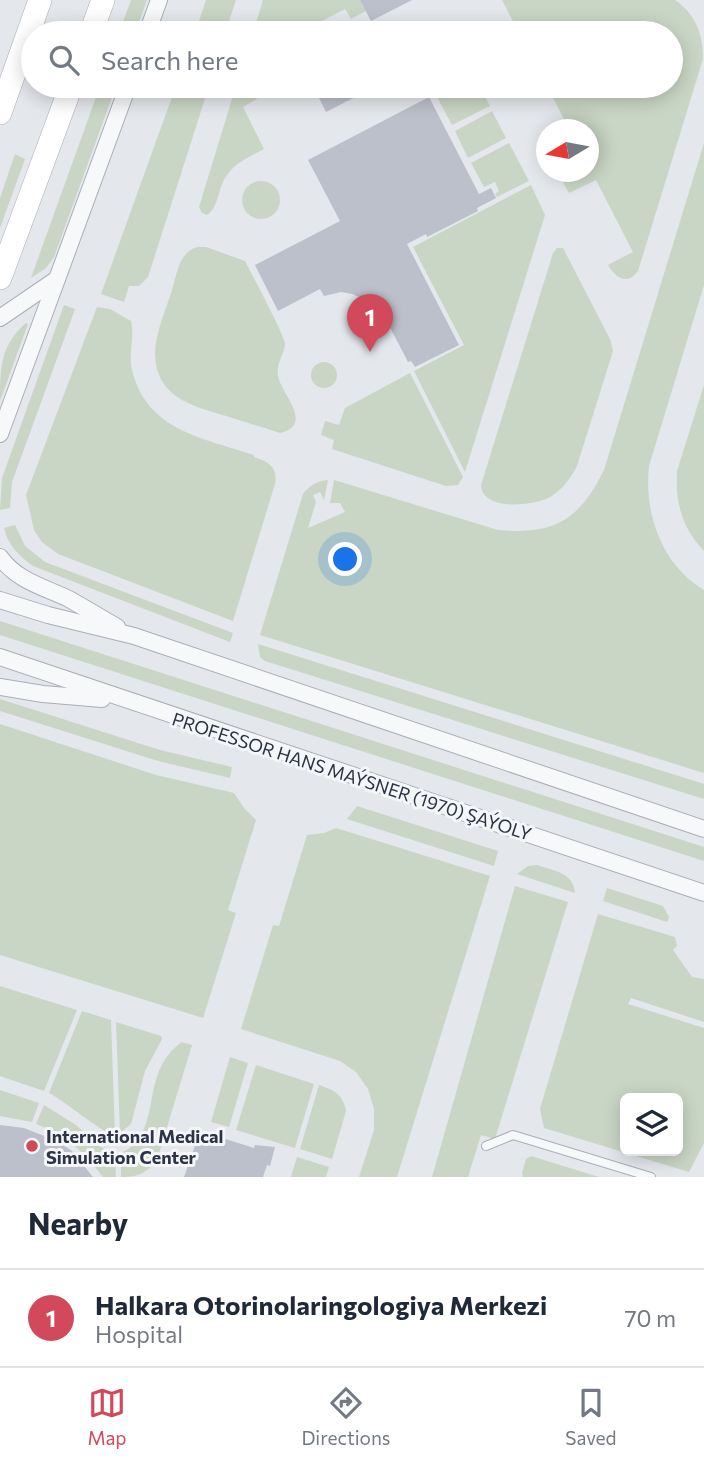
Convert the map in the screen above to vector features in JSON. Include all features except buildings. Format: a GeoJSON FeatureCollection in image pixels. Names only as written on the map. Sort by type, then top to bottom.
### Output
{"type":"FeatureCollection","features":[{"type":"Feature","properties":{"kind":"main road"},"geometry":{"type":"LineString","coordinates":[[33,21],[40,0]]}},
{"type":"Feature","properties":{"kind":"main road"},"geometry":{"type":"LineString","coordinates":[[95,21],[103,0]]}},
{"type":"Feature","properties":{"kind":"main road"},"geometry":{"type":"LineString","coordinates":[[0,113],[21,54]]}},
{"type":"Feature","properties":{"kind":"main road"},"geometry":{"type":"LineString","coordinates":[[0,278],[67,98]]}},
{"type":"Feature","properties":{"kind":"street"},"geometry":{"type":"LineString","coordinates":[[151,21],[159,0]]}},
{"type":"Feature","properties":{"kind":"street"},"geometry":{"type":"LineString","coordinates":[[0,435],[124,98]]}},
{"type":"Feature","properties":{"kind":"street"},"geometry":{"type":"LineString","coordinates":[[0,318],[57,279]]}},
{"type":"Feature","properties":{"kind":"street"},"geometry":{"type":"LineString","coordinates":[[0,557],[23,579],[69,599],[134,636]]}},
{"type":"Feature","properties":{"kind":"street"},"geometry":{"type":"LineString","coordinates":[[0,600],[134,636],[704,830]]}},
{"type":"Feature","properties":{"kind":"street","name":"PROFESSOR HANS MAÝSNER (1970) ŞAÝOLY"},"geometry":{"type":"LineString","coordinates":[[0,657],[704,893]]}},
{"type":"Feature","properties":{"kind":"street"},"geometry":{"type":"LineString","coordinates":[[0,687],[43,694],[122,700]]}},
{"type":"Feature","properties":{"kind":"lane"},"geometry":{"type":"LineString","coordinates":[[486,1146],[513,1135],[651,1177]]}},
{"type":"Feature","properties":{"kind":"green space"},"geometry":{"type":"Polygon","coordinates":[[[131,0],[147,0],[139,21],[123,21],[131,0]]]}},
{"type":"Feature","properties":{"kind":"green space"},"geometry":{"type":"Polygon","coordinates":[[[206,0],[236,0],[229,21],[199,21],[206,0]]]}},
{"type":"Feature","properties":{"kind":"green space"},"geometry":{"type":"Polygon","coordinates":[[[263,0],[360,0],[366,11],[351,19],[345,9],[322,21],[257,21],[263,0]]]}},
{"type":"Feature","properties":{"kind":"green space"},"geometry":{"type":"Polygon","coordinates":[[[502,0],[675,0],[688,12],[697,26],[702,41],[703,59],[638,271],[626,279],[618,277],[608,265],[633,252],[597,182],[599,119],[564,119],[553,98],[683,98],[683,21],[513,21],[502,0]]]}},
{"type":"Feature","properties":{"kind":"green space"},"geometry":{"type":"Polygon","coordinates":[[[96,98],[112,98],[54,257],[46,268],[31,278],[96,98]]]}},
{"type":"Feature","properties":{"kind":"green space"},"geometry":{"type":"Polygon","coordinates":[[[172,98],[205,98],[148,277],[139,286],[129,286],[124,302],[101,294],[172,98]]]}},
{"type":"Feature","properties":{"kind":"green space"},"geometry":{"type":"Polygon","coordinates":[[[232,98],[256,98],[243,107],[264,149],[231,170],[211,212],[207,215],[202,213],[199,207],[232,98]]]}},
{"type":"Feature","properties":{"kind":"green space"},"geometry":{"type":"Polygon","coordinates":[[[438,98],[486,98],[490,106],[452,125],[438,98]]]}},
{"type":"Feature","properties":{"kind":"green space"},"geometry":{"type":"Polygon","coordinates":[[[492,111],[506,138],[468,158],[455,131],[492,111]]]}},
{"type":"Feature","properties":{"kind":"green space"},"geometry":{"type":"Polygon","coordinates":[[[509,143],[529,181],[497,197],[495,194],[499,191],[495,182],[484,187],[471,163],[509,143]]]}},
{"type":"Feature","properties":{"kind":"green space"},"geometry":{"type":"Polygon","coordinates":[[[704,143],[704,285],[649,466],[648,484],[653,519],[666,552],[689,579],[704,590],[704,773],[260,635],[303,494],[317,482],[328,480],[324,500],[320,492],[313,495],[316,502],[308,528],[345,512],[340,503],[330,503],[334,480],[498,530],[535,530],[550,526],[563,521],[585,501],[604,470],[704,143]]]}},
{"type":"Feature","properties":{"kind":"green space"},"geometry":{"type":"Polygon","coordinates":[[[15,154],[25,159],[0,228],[0,198],[15,154]]]}},
{"type":"Feature","properties":{"kind":"green space"},"geometry":{"type":"Polygon","coordinates":[[[261,181],[275,186],[280,200],[275,214],[261,219],[247,214],[242,200],[247,186],[261,181]]]}},
{"type":"Feature","properties":{"kind":"green space"},"geometry":{"type":"Polygon","coordinates":[[[563,182],[592,182],[569,193],[563,182]]]}},
{"type":"Feature","properties":{"kind":"green space"},"geometry":{"type":"Polygon","coordinates":[[[531,185],[545,215],[465,472],[414,371],[464,345],[413,247],[531,185]]]}},
{"type":"Feature","properties":{"kind":"green space"},"geometry":{"type":"Polygon","coordinates":[[[198,247],[206,247],[245,261],[280,329],[285,344],[278,376],[296,416],[290,429],[280,433],[198,407],[176,396],[161,379],[155,352],[159,329],[180,264],[187,253],[198,247]]]}},
{"type":"Feature","properties":{"kind":"green space"},"geometry":{"type":"Polygon","coordinates":[[[557,248],[563,248],[610,339],[613,351],[577,466],[569,479],[556,493],[544,500],[523,504],[500,503],[490,500],[481,485],[553,253],[557,248]]]}},
{"type":"Feature","properties":{"kind":"green space"},"geometry":{"type":"Polygon","coordinates":[[[64,305],[75,309],[12,482],[10,508],[0,510],[2,478],[64,305]]]}},
{"type":"Feature","properties":{"kind":"green space"},"geometry":{"type":"Polygon","coordinates":[[[97,307],[110,309],[131,321],[132,370],[139,390],[150,407],[180,429],[254,455],[274,469],[275,484],[233,621],[58,554],[42,542],[34,530],[26,495],[97,307]]]}},
{"type":"Feature","properties":{"kind":"green space"},"geometry":{"type":"Polygon","coordinates":[[[26,323],[28,324],[0,401],[0,378],[6,349],[26,323]]]}},
{"type":"Feature","properties":{"kind":"green space"},"geometry":{"type":"Polygon","coordinates":[[[324,362],[333,366],[337,375],[333,384],[324,388],[315,384],[311,375],[315,366],[324,362]]]}},
{"type":"Feature","properties":{"kind":"green space"},"geometry":{"type":"Polygon","coordinates":[[[410,373],[463,477],[458,485],[446,486],[332,449],[334,440],[321,435],[325,421],[339,425],[345,408],[410,373]]]}},
{"type":"Feature","properties":{"kind":"green space"},"geometry":{"type":"Polygon","coordinates":[[[704,385],[704,551],[690,533],[681,514],[677,471],[704,385]]]}},
{"type":"Feature","properties":{"kind":"green space"},"geometry":{"type":"Polygon","coordinates":[[[15,525],[25,546],[45,562],[233,633],[230,642],[33,566],[8,540],[4,528],[15,525]]]}},
{"type":"Feature","properties":{"kind":"green space"},"geometry":{"type":"Polygon","coordinates":[[[0,621],[704,847],[704,861],[0,635],[0,621]]]}},
{"type":"Feature","properties":{"kind":"green space"},"geometry":{"type":"Polygon","coordinates":[[[258,644],[704,784],[704,799],[265,661],[260,657],[258,644]]]}},
{"type":"Feature","properties":{"kind":"green space"},"geometry":{"type":"Polygon","coordinates":[[[0,699],[160,750],[232,767],[230,778],[158,761],[0,711],[0,699]]]}},
{"type":"Feature","properties":{"kind":"green space"},"geometry":{"type":"Polygon","coordinates":[[[0,724],[156,775],[234,793],[256,820],[228,910],[236,913],[203,1018],[0,955],[0,724]]]}},
{"type":"Feature","properties":{"kind":"green space"},"geometry":{"type":"Polygon","coordinates":[[[357,806],[498,851],[494,866],[347,819],[357,806]]]}},
{"type":"Feature","properties":{"kind":"green space"},"geometry":{"type":"Polygon","coordinates":[[[336,828],[490,876],[397,1177],[359,1177],[374,1130],[374,1109],[368,1089],[356,1072],[340,1061],[241,1029],[273,925],[279,926],[307,835],[336,828]]]}},
{"type":"Feature","properties":{"kind":"green space"},"geometry":{"type":"Polygon","coordinates":[[[537,865],[567,876],[575,893],[517,874],[528,866],[537,865]]]}},
{"type":"Feature","properties":{"kind":"green space"},"geometry":{"type":"Polygon","coordinates":[[[515,886],[568,902],[495,1139],[481,1135],[468,1177],[432,1177],[515,886]]]}},
{"type":"Feature","properties":{"kind":"green space"},"geometry":{"type":"Polygon","coordinates":[[[607,888],[663,906],[669,917],[667,922],[603,901],[607,888]]]}},
{"type":"Feature","properties":{"kind":"green space"},"geometry":{"type":"Polygon","coordinates":[[[598,914],[675,937],[677,946],[673,950],[692,977],[704,979],[704,1022],[631,998],[628,1004],[704,1028],[704,1143],[689,1172],[636,1156],[683,1156],[683,1093],[620,1093],[620,1151],[544,1128],[540,1109],[598,914]]]}},
{"type":"Feature","properties":{"kind":"green space"},"geometry":{"type":"Polygon","coordinates":[[[0,986],[77,1010],[44,1091],[0,1076],[0,986]]]}},
{"type":"Feature","properties":{"kind":"green space"},"geometry":{"type":"Polygon","coordinates":[[[82,1011],[111,1020],[115,1135],[49,1093],[82,1011]]]}},
{"type":"Feature","properties":{"kind":"green space"},"geometry":{"type":"Polygon","coordinates":[[[116,1022],[161,1036],[162,1039],[145,1071],[131,1124],[120,1133],[116,1022]]]}},
{"type":"Feature","properties":{"kind":"green space"},"geometry":{"type":"Polygon","coordinates":[[[182,1042],[192,1045],[157,1160],[142,1173],[121,1177],[121,1153],[134,1144],[143,1132],[160,1070],[168,1055],[182,1042]]]}},
{"type":"Feature","properties":{"kind":"green space"},"geometry":{"type":"Polygon","coordinates":[[[230,1057],[248,1063],[229,1127],[211,1122],[230,1057]]]}},
{"type":"Feature","properties":{"kind":"green space"},"geometry":{"type":"Polygon","coordinates":[[[256,1065],[314,1084],[295,1148],[236,1130],[256,1065]]]}},
{"type":"Feature","properties":{"kind":"green space"},"geometry":{"type":"Polygon","coordinates":[[[319,1085],[337,1094],[346,1111],[332,1159],[300,1149],[319,1085]]]}},
{"type":"Feature","properties":{"kind":"green space"},"geometry":{"type":"Polygon","coordinates":[[[0,1090],[39,1103],[32,1122],[0,1116],[0,1090]]]}},
{"type":"Feature","properties":{"kind":"green space"},"geometry":{"type":"Polygon","coordinates":[[[44,1105],[76,1125],[99,1146],[115,1154],[116,1177],[103,1177],[74,1145],[36,1124],[44,1105]]]}},
{"type":"Feature","properties":{"kind":"green space"},"geometry":{"type":"Polygon","coordinates":[[[531,1156],[599,1177],[523,1177],[526,1159],[531,1156]]]}},
{"type":"Feature","properties":{"kind":"green space"},"geometry":{"type":"Polygon","coordinates":[[[297,1157],[329,1167],[326,1177],[291,1177],[297,1157]]]}},
{"type":"Feature","properties":{"kind":"place","name":"Halkara Otorinolaringologiya Merkezi"},"geometry":{"type":"Point","coordinates":[370,352]}},
{"type":"Feature","properties":{"kind":"place","name":"International Medical Simulation Center"},"geometry":{"type":"Point","coordinates":[32,1146]}}]}
